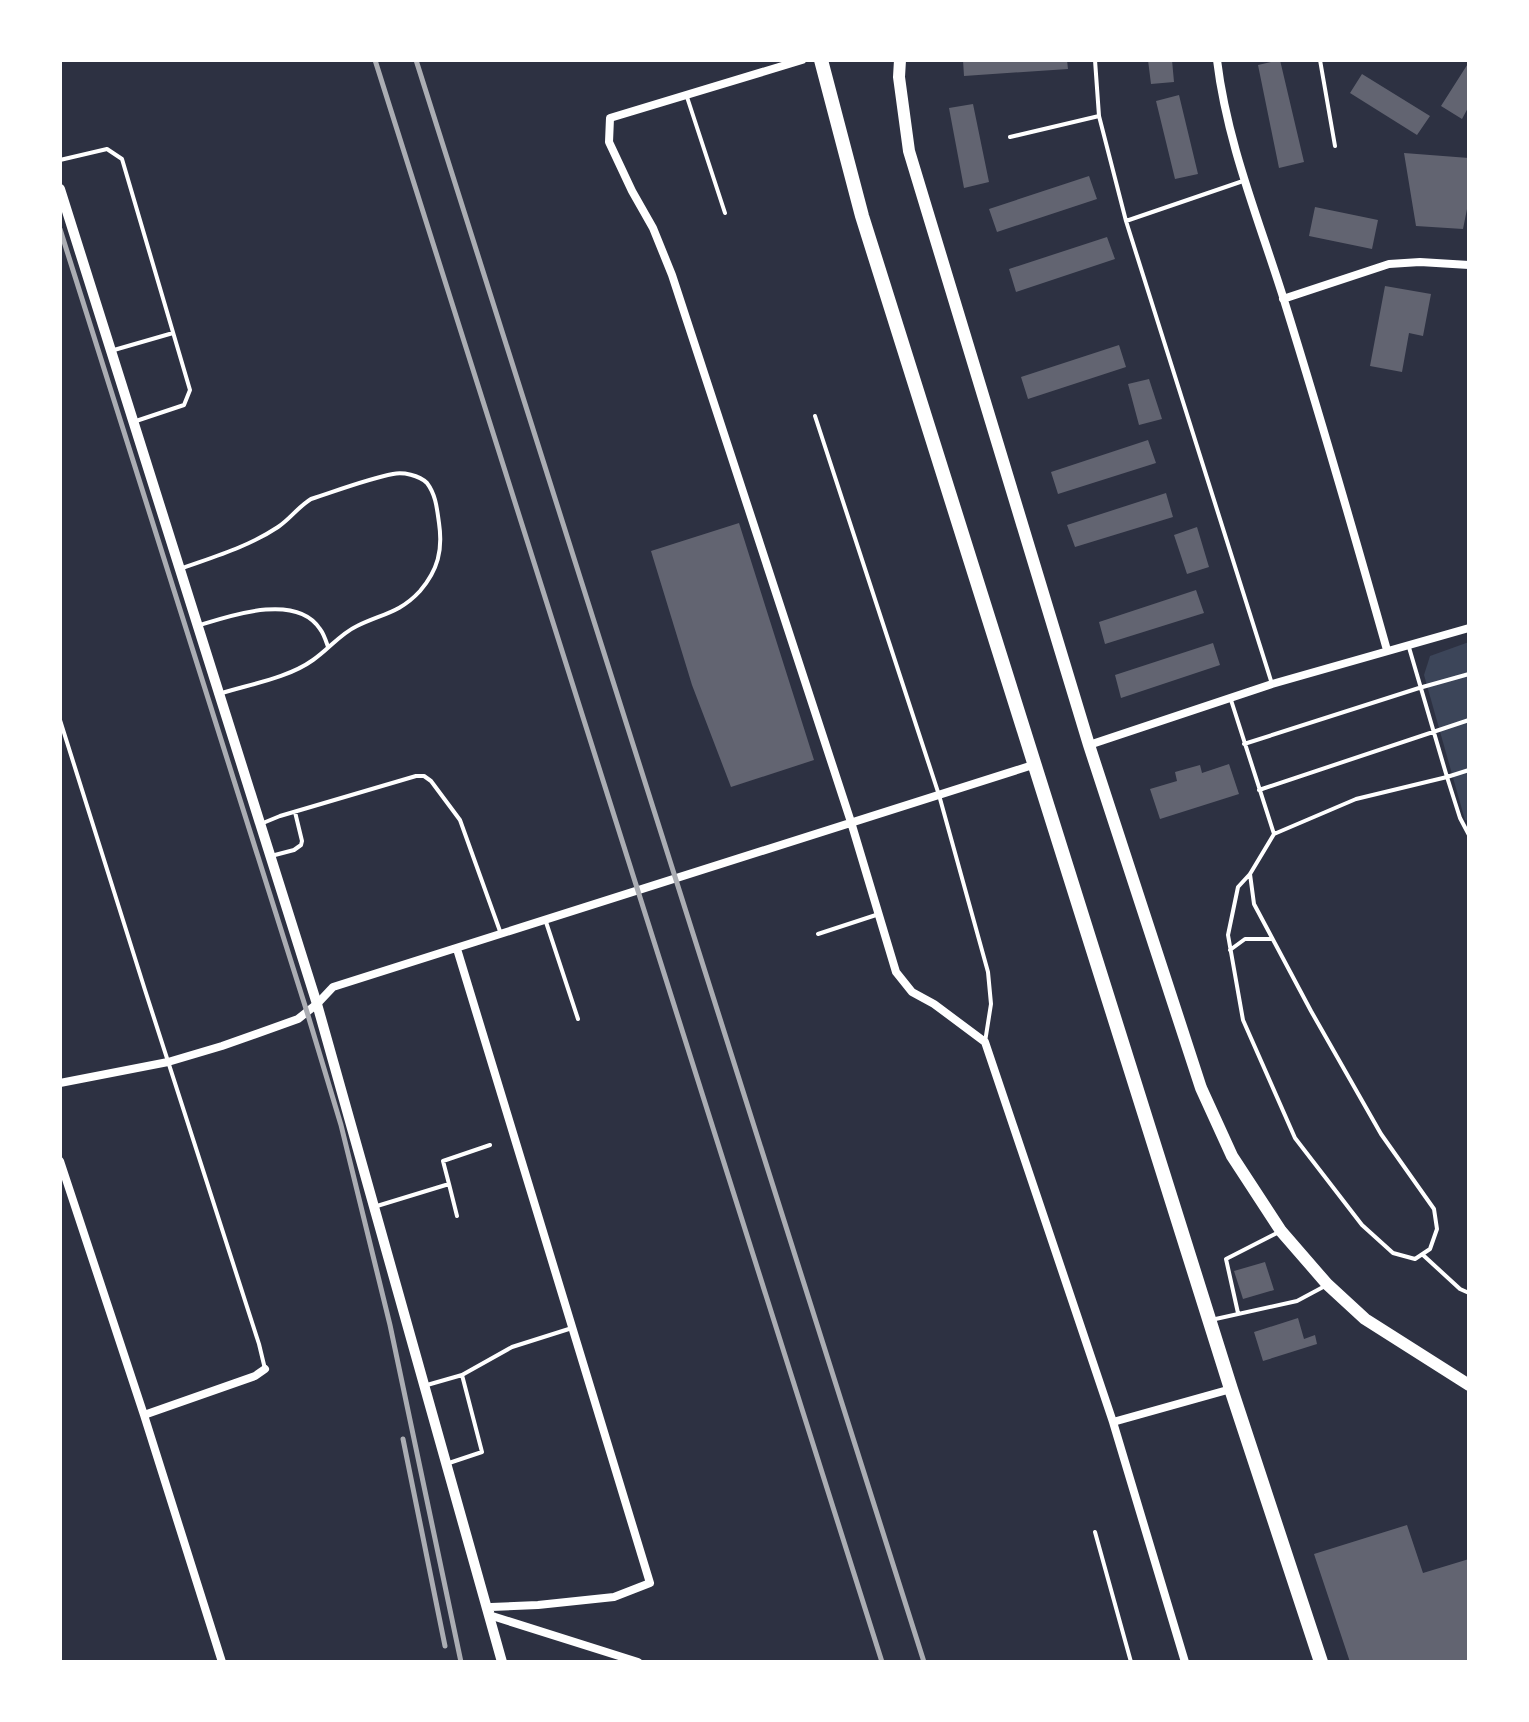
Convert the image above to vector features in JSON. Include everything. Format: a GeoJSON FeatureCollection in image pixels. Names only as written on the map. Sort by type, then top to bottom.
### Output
{"type":"FeatureCollection","features":[{"type":"Feature","properties":{"kind":"main road"},"geometry":{"type":"LineString","coordinates":[[821,60],[862,216],[1033,765],[1321,1662]]}},
{"type":"Feature","properties":{"kind":"main road"},"geometry":{"type":"LineString","coordinates":[[900,60],[899,77],[909,151],[1089,745],[1201,1088],[1232,1156],[1281,1231],[1327,1284],[1365,1319],[1469,1385]]}},
{"type":"Feature","properties":{"kind":"street"},"geometry":{"type":"LineString","coordinates":[[802,60],[610,118],[609,142],[653,228],[672,275],[851,822],[896,972],[912,992],[934,1004],[985,1042],[1113,1422],[1185,1662]]}},
{"type":"Feature","properties":{"kind":"street"},"geometry":{"type":"LineString","coordinates":[[1217,60],[1220,88],[1243,181],[1283,299],[1387,650]]}},
{"type":"Feature","properties":{"kind":"street"},"geometry":{"type":"LineString","coordinates":[[60,189],[317,1004],[502,1662]]}},
{"type":"Feature","properties":{"kind":"street"},"geometry":{"type":"LineString","coordinates":[[1283,299],[1389,264],[1469,265]]}},
{"type":"Feature","properties":{"kind":"street"},"geometry":{"type":"LineString","coordinates":[[1089,745],[1272,684],[1469,628]]}},
{"type":"Feature","properties":{"kind":"street"},"geometry":{"type":"LineString","coordinates":[[60,1083],[168,1062],[222,1046],[298,1019],[333,987],[1033,765]]}},
{"type":"Feature","properties":{"kind":"street"},"geometry":{"type":"LineString","coordinates":[[457,949],[650,1583],[614,1597],[491,1607],[489,1615]]}},
{"type":"Feature","properties":{"kind":"street"},"geometry":{"type":"LineString","coordinates":[[60,1161],[222,1662]]}},
{"type":"Feature","properties":{"kind":"street"},"geometry":{"type":"LineString","coordinates":[[144,1415],[255,1376],[265,1369]]}},
{"type":"Feature","properties":{"kind":"street"},"geometry":{"type":"LineString","coordinates":[[1113,1422],[1231,1389]]}},
{"type":"Feature","properties":{"kind":"street"},"geometry":{"type":"LineString","coordinates":[[489,1615],[638,1662]]}},
{"type":"Feature","properties":{"kind":"lane"},"geometry":{"type":"LineString","coordinates":[[1095,60],[1099,116],[1126,221],[1272,684]]}},
{"type":"Feature","properties":{"kind":"lane"},"geometry":{"type":"LineString","coordinates":[[1320,60],[1335,146]]}},
{"type":"Feature","properties":{"kind":"lane"},"geometry":{"type":"LineString","coordinates":[[686,95],[725,213]]}},
{"type":"Feature","properties":{"kind":"lane"},"geometry":{"type":"LineString","coordinates":[[1010,137],[1099,116]]}},
{"type":"Feature","properties":{"kind":"lane"},"geometry":{"type":"LineString","coordinates":[[60,160],[107,149],[122,159],[190,390],[184,405],[134,422]]}},
{"type":"Feature","properties":{"kind":"lane"},"geometry":{"type":"LineString","coordinates":[[1126,221],[1243,181]]}},
{"type":"Feature","properties":{"kind":"lane"},"geometry":{"type":"LineString","coordinates":[[111,351],[173,333]]}},
{"type":"Feature","properties":{"kind":"lane"},"geometry":{"type":"LineString","coordinates":[[815,416],[939,795],[988,972],[991,1004],[985,1042]]}},
{"type":"Feature","properties":{"kind":"lane"},"geometry":{"type":"LineString","coordinates":[[180,569],[231,552],[275,530],[311,499],[395,473],[421,478],[435,497],[442,543],[438,561],[419,591],[398,610],[337,638],[312,661],[286,673],[220,694]]}},
{"type":"Feature","properties":{"kind":"lane"},"geometry":{"type":"LineString","coordinates":[[198,626],[259,610],[291,612],[314,621],[328,647]]}},
{"type":"Feature","properties":{"kind":"lane"},"geometry":{"type":"LineString","coordinates":[[1408,644],[1432,731],[1460,818],[1469,835]]}},
{"type":"Feature","properties":{"kind":"lane"},"geometry":{"type":"LineString","coordinates":[[1244,744],[1469,674]]}},
{"type":"Feature","properties":{"kind":"lane"},"geometry":{"type":"LineString","coordinates":[[1230,698],[1274,834]]}},
{"type":"Feature","properties":{"kind":"lane"},"geometry":{"type":"LineString","coordinates":[[60,720],[265,1369]]}},
{"type":"Feature","properties":{"kind":"lane"},"geometry":{"type":"LineString","coordinates":[[1259,790],[1469,720]]}},
{"type":"Feature","properties":{"kind":"lane"},"geometry":{"type":"LineString","coordinates":[[1250,874],[1254,904],[1272,939],[1381,1134],[1434,1209],[1437,1229],[1430,1249],[1415,1259],[1393,1253],[1362,1225],[1295,1138],[1243,1020],[1228,935],[1238,887],[1250,874],[1274,834],[1356,799],[1469,770]]}},
{"type":"Feature","properties":{"kind":"lane"},"geometry":{"type":"LineString","coordinates":[[261,824],[424,776],[460,820],[501,934]]}},
{"type":"Feature","properties":{"kind":"lane"},"geometry":{"type":"LineString","coordinates":[[271,856],[301,845],[295,812]]}},
{"type":"Feature","properties":{"kind":"lane"},"geometry":{"type":"LineString","coordinates":[[818,934],[879,914]]}},
{"type":"Feature","properties":{"kind":"lane"},"geometry":{"type":"LineString","coordinates":[[546,919],[578,1019]]}},
{"type":"Feature","properties":{"kind":"lane"},"geometry":{"type":"LineString","coordinates":[[1230,950],[1245,939],[1272,939]]}},
{"type":"Feature","properties":{"kind":"lane"},"geometry":{"type":"LineString","coordinates":[[457,1216],[443,1161],[490,1145]]}},
{"type":"Feature","properties":{"kind":"lane"},"geometry":{"type":"LineString","coordinates":[[374,1207],[449,1184]]}},
{"type":"Feature","properties":{"kind":"lane"},"geometry":{"type":"LineString","coordinates":[[1238,1314],[1226,1259],[1281,1231]]}},
{"type":"Feature","properties":{"kind":"lane"},"geometry":{"type":"LineString","coordinates":[[1423,1255],[1460,1289],[1469,1293]]}},
{"type":"Feature","properties":{"kind":"lane"},"geometry":{"type":"LineString","coordinates":[[1209,1320],[1297,1301],[1327,1284]]}},
{"type":"Feature","properties":{"kind":"lane"},"geometry":{"type":"LineString","coordinates":[[425,1386],[462,1375],[512,1347],[572,1328]]}},
{"type":"Feature","properties":{"kind":"lane"},"geometry":{"type":"LineString","coordinates":[[447,1464],[482,1452],[462,1375]]}},
{"type":"Feature","properties":{"kind":"lane"},"geometry":{"type":"LineString","coordinates":[[1095,1532],[1131,1662]]}},
{"type":"Feature","properties":{"kind":"shaded area"},"geometry":{"type":"Polygon","coordinates":[[[1469,642],[1469,821],[1465,820],[1424,675],[1430,656],[1469,642]]]}},
{"type":"Feature","properties":{"kind":"building"},"geometry":{"type":"Polygon","coordinates":[[[963,60],[1067,60],[1068,69],[964,76],[963,60]]]}},
{"type":"Feature","properties":{"kind":"building"},"geometry":{"type":"Polygon","coordinates":[[[1148,60],[1172,60],[1174,82],[1151,84],[1148,60]]]}},
{"type":"Feature","properties":{"kind":"building"},"geometry":{"type":"Polygon","coordinates":[[[1280,60],[1304,162],[1279,168],[1258,65],[1280,60]]]}},
{"type":"Feature","properties":{"kind":"building"},"geometry":{"type":"Polygon","coordinates":[[[1469,62],[1469,106],[1462,119],[1441,106],[1469,62]]]}},
{"type":"Feature","properties":{"kind":"building"},"geometry":{"type":"Polygon","coordinates":[[[1362,74],[1430,116],[1417,135],[1350,93],[1362,74]]]}},
{"type":"Feature","properties":{"kind":"building"},"geometry":{"type":"Polygon","coordinates":[[[1179,95],[1198,174],[1175,179],[1156,101],[1179,95]]]}},
{"type":"Feature","properties":{"kind":"building"},"geometry":{"type":"Polygon","coordinates":[[[973,104],[989,182],[964,188],[949,108],[973,104]]]}},
{"type":"Feature","properties":{"kind":"building"},"geometry":{"type":"Polygon","coordinates":[[[1404,153],[1469,158],[1469,199],[1463,229],[1416,226],[1404,153]]]}},
{"type":"Feature","properties":{"kind":"building"},"geometry":{"type":"Polygon","coordinates":[[[1089,176],[1097,199],[997,232],[989,209],[1089,176]]]}},
{"type":"Feature","properties":{"kind":"building"},"geometry":{"type":"Polygon","coordinates":[[[1315,207],[1378,220],[1372,249],[1309,236],[1315,207]]]}},
{"type":"Feature","properties":{"kind":"building"},"geometry":{"type":"Polygon","coordinates":[[[1107,237],[1115,259],[1016,292],[1009,269],[1107,237]]]}},
{"type":"Feature","properties":{"kind":"building"},"geometry":{"type":"Polygon","coordinates":[[[1385,286],[1431,294],[1423,336],[1409,333],[1402,372],[1370,366],[1385,286]]]}},
{"type":"Feature","properties":{"kind":"building"},"geometry":{"type":"Polygon","coordinates":[[[1119,345],[1126,367],[1028,399],[1021,377],[1119,345]]]}},
{"type":"Feature","properties":{"kind":"building"},"geometry":{"type":"Polygon","coordinates":[[[1149,379],[1162,419],[1139,425],[1128,384],[1149,379]]]}},
{"type":"Feature","properties":{"kind":"building"},"geometry":{"type":"Polygon","coordinates":[[[1148,440],[1156,463],[1058,494],[1051,472],[1148,440]]]}},
{"type":"Feature","properties":{"kind":"building"},"geometry":{"type":"Polygon","coordinates":[[[1166,493],[1173,517],[1075,547],[1067,525],[1166,493]]]}},
{"type":"Feature","properties":{"kind":"building"},"geometry":{"type":"Polygon","coordinates":[[[739,523],[814,760],[731,787],[692,685],[651,551],[739,523]]]}},
{"type":"Feature","properties":{"kind":"building"},"geometry":{"type":"Polygon","coordinates":[[[1197,527],[1209,567],[1187,574],[1174,535],[1197,527]]]}},
{"type":"Feature","properties":{"kind":"building"},"geometry":{"type":"Polygon","coordinates":[[[1196,590],[1204,613],[1105,644],[1099,622],[1196,590]]]}},
{"type":"Feature","properties":{"kind":"building"},"geometry":{"type":"Polygon","coordinates":[[[1213,643],[1220,665],[1121,698],[1115,675],[1213,643]]]}},
{"type":"Feature","properties":{"kind":"building"},"geometry":{"type":"Polygon","coordinates":[[[1229,764],[1239,794],[1160,819],[1150,789],[1177,781],[1175,772],[1200,765],[1202,773],[1229,764]]]}},
{"type":"Feature","properties":{"kind":"building"},"geometry":{"type":"Polygon","coordinates":[[[1265,1262],[1274,1290],[1243,1299],[1234,1271],[1265,1262]]]}},
{"type":"Feature","properties":{"kind":"building"},"geometry":{"type":"Polygon","coordinates":[[[1298,1318],[1304,1339],[1315,1335],[1317,1344],[1263,1361],[1254,1332],[1298,1318]]]}},
{"type":"Feature","properties":{"kind":"building"},"geometry":{"type":"Polygon","coordinates":[[[1407,1525],[1423,1573],[1469,1559],[1469,1662],[1350,1662],[1314,1554],[1407,1525]]]}},
{"type":"Feature","properties":{"kind":"railway"},"geometry":{"type":"LineString","coordinates":[[375,60],[882,1662]]}},
{"type":"Feature","properties":{"kind":"railway"},"geometry":{"type":"LineString","coordinates":[[416,60],[924,1662]]}},
{"type":"Feature","properties":{"kind":"railway"},"geometry":{"type":"LineString","coordinates":[[60,229],[341,1125],[390,1325],[461,1662]]}},
{"type":"Feature","properties":{"kind":"railway"},"geometry":{"type":"LineString","coordinates":[[403,1439],[445,1646]]}}]}
